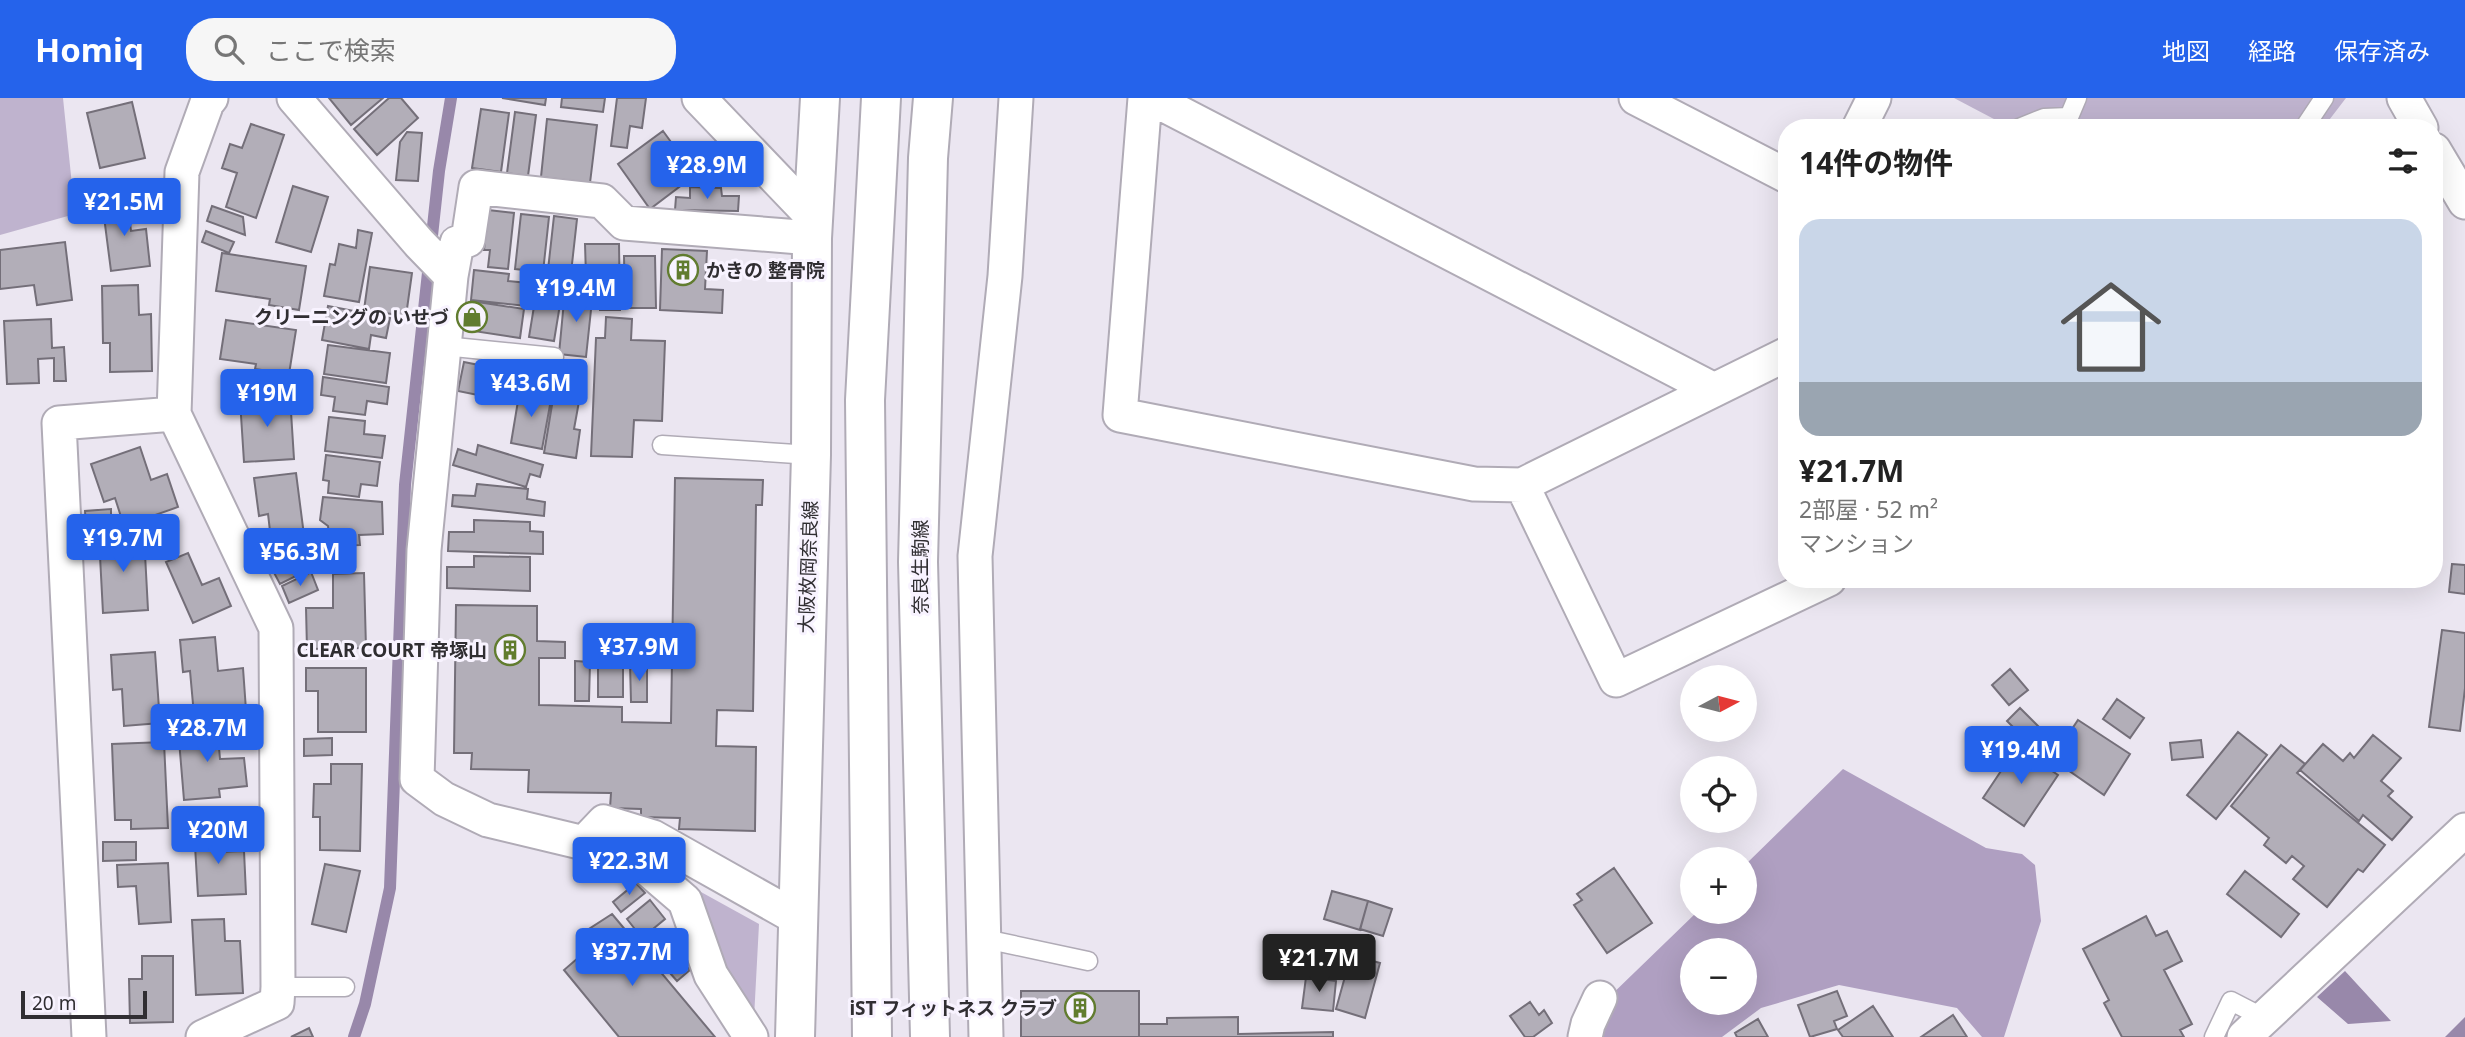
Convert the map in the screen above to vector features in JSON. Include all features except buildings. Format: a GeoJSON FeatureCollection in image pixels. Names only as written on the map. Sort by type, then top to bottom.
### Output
{"type":"FeatureCollection","features":[{"type":"Feature","properties":{"kind":"main road","name":"大阪枚岡奈良線"},"geometry":{"type":"LineString","coordinates":[[795,1037],[811,455],[812,227],[820,98]]}},
{"type":"Feature","properties":{"kind":"main road"},"geometry":{"type":"LineString","coordinates":[[872,1037],[864,400],[881,98]]}},
{"type":"Feature","properties":{"kind":"main road","name":"奈良生駒線"},"geometry":{"type":"LineString","coordinates":[[930,1037],[918,562],[928,158],[933,98]]}},
{"type":"Feature","properties":{"kind":"street"},"geometry":{"type":"LineString","coordinates":[[202,1037],[277,1003],[278,987],[276,628],[174,414],[182,172],[211,98]]}},
{"type":"Feature","properties":{"kind":"street"},"geometry":{"type":"LineString","coordinates":[[294,98],[419,243],[447,271]]}},
{"type":"Feature","properties":{"kind":"street"},"geometry":{"type":"LineString","coordinates":[[699,98],[812,227]]}},
{"type":"Feature","properties":{"kind":"street"},"geometry":{"type":"LineString","coordinates":[[986,1037],[975,556],[1005,276],[1016,98]]}},
{"type":"Feature","properties":{"kind":"street"},"geometry":{"type":"LineString","coordinates":[[1145,98],[1120,415],[1474,484],[1522,485],[1778,358]]}},
{"type":"Feature","properties":{"kind":"street"},"geometry":{"type":"LineString","coordinates":[[1151,98],[1714,390]]}},
{"type":"Feature","properties":{"kind":"street"},"geometry":{"type":"LineString","coordinates":[[1636,98],[1778,171]]}},
{"type":"Feature","properties":{"kind":"street"},"geometry":{"type":"LineString","coordinates":[[1864,119],[1874,98]]}},
{"type":"Feature","properties":{"kind":"street"},"geometry":{"type":"LineString","coordinates":[[2404,98],[2416,119]]}},
{"type":"Feature","properties":{"kind":"street"},"geometry":{"type":"LineString","coordinates":[[2443,165],[2465,202]]}},
{"type":"Feature","properties":{"kind":"street"},"geometry":{"type":"LineString","coordinates":[[751,1037],[711,975],[685,901],[643,864],[584,844],[488,820],[444,799],[417,779],[424,550],[444,346],[447,271],[457,243],[468,240],[476,187],[602,201],[624,223],[812,227]]}},
{"type":"Feature","properties":{"kind":"street"},"geometry":{"type":"LineString","coordinates":[[89,1037],[59,422],[174,414]]}},
{"type":"Feature","properties":{"kind":"street"},"geometry":{"type":"LineString","coordinates":[[1522,485],[1616,680],[1810,588]]}},
{"type":"Feature","properties":{"kind":"street"},"geometry":{"type":"LineString","coordinates":[[584,844],[604,822],[653,837],[797,918]]}},
{"type":"Feature","properties":{"kind":"street"},"geometry":{"type":"LineString","coordinates":[[2254,1028],[2465,830]]}},
{"type":"Feature","properties":{"kind":"street"},"geometry":{"type":"LineString","coordinates":[[1586,1037],[1588,1024],[1600,998]]}},
{"type":"Feature","properties":{"kind":"lane"},"geometry":{"type":"LineString","coordinates":[[2074,119],[2077,98]]}},
{"type":"Feature","properties":{"kind":"lane"},"geometry":{"type":"LineString","coordinates":[[2310,119],[2324,98]]}},
{"type":"Feature","properties":{"kind":"lane"},"geometry":{"type":"LineString","coordinates":[[444,346],[554,357]]}},
{"type":"Feature","properties":{"kind":"lane"},"geometry":{"type":"LineString","coordinates":[[662,445],[811,455]]}},
{"type":"Feature","properties":{"kind":"lane"},"geometry":{"type":"LineString","coordinates":[[985,939],[1088,961]]}},
{"type":"Feature","properties":{"kind":"lane"},"geometry":{"type":"LineString","coordinates":[[278,987],[345,987]]}},
{"type":"Feature","properties":{"kind":"lane"},"geometry":{"type":"LineString","coordinates":[[2214,1037],[2231,1001],[2254,1028]]}},
{"type":"Feature","properties":{"kind":"shaded area"},"geometry":{"type":"Polygon","coordinates":[[[0,98],[63,98],[75,214],[0,235],[0,98]]]}},
{"type":"Feature","properties":{"kind":"shaded area"},"geometry":{"type":"Polygon","coordinates":[[[1954,98],[2346,98],[2330,119],[1994,119],[1954,98]]]}},
{"type":"Feature","properties":{"kind":"shaded area"},"geometry":{"type":"Polygon","coordinates":[[[1843,769],[1986,848],[2022,854],[2035,865],[2041,921],[2004,1037],[1982,1037],[1957,1008],[1839,985],[1757,1011],[1757,938],[1680,938],[1680,1015],[1752,1015],[1722,1037],[1593,1037],[1605,1001],[1685,924],[1757,924],[1757,853],[1843,769]]]}},
{"type":"Feature","properties":{"kind":"shaded area"},"geometry":{"type":"Polygon","coordinates":[[[701,892],[759,924],[754,1018],[717,958],[697,897],[701,892]]]}},
{"type":"Feature","properties":{"kind":"shaded area"},"geometry":{"type":"Polygon","coordinates":[[[2345,971],[2391,1021],[2348,1024],[2317,997],[2345,971]]]}},
{"type":"Feature","properties":{"kind":"shaded area"},"geometry":{"type":"Polygon","coordinates":[[[2465,1017],[2465,1037],[2445,1037],[2465,1017]]]}},
{"type":"Feature","properties":{"kind":"waterway"},"geometry":{"type":"LineString","coordinates":[[354,1037],[365,1004],[390,888],[405,485],[439,171],[451,98]]}},
{"type":"Feature","properties":{"kind":"place","name":"かきの 整骨院"},"geometry":{"type":"Point","coordinates":[683,270]}},
{"type":"Feature","properties":{"kind":"place","name":"クリーニングの いせづ"},"geometry":{"type":"Point","coordinates":[472,317]}},
{"type":"Feature","properties":{"kind":"place","name":"CLEAR COURT 帝塚山"},"geometry":{"type":"Point","coordinates":[510,650]}},
{"type":"Feature","properties":{"kind":"place","name":"iST フィットネス クラブ"},"geometry":{"type":"Point","coordinates":[1080,1008]}}]}
